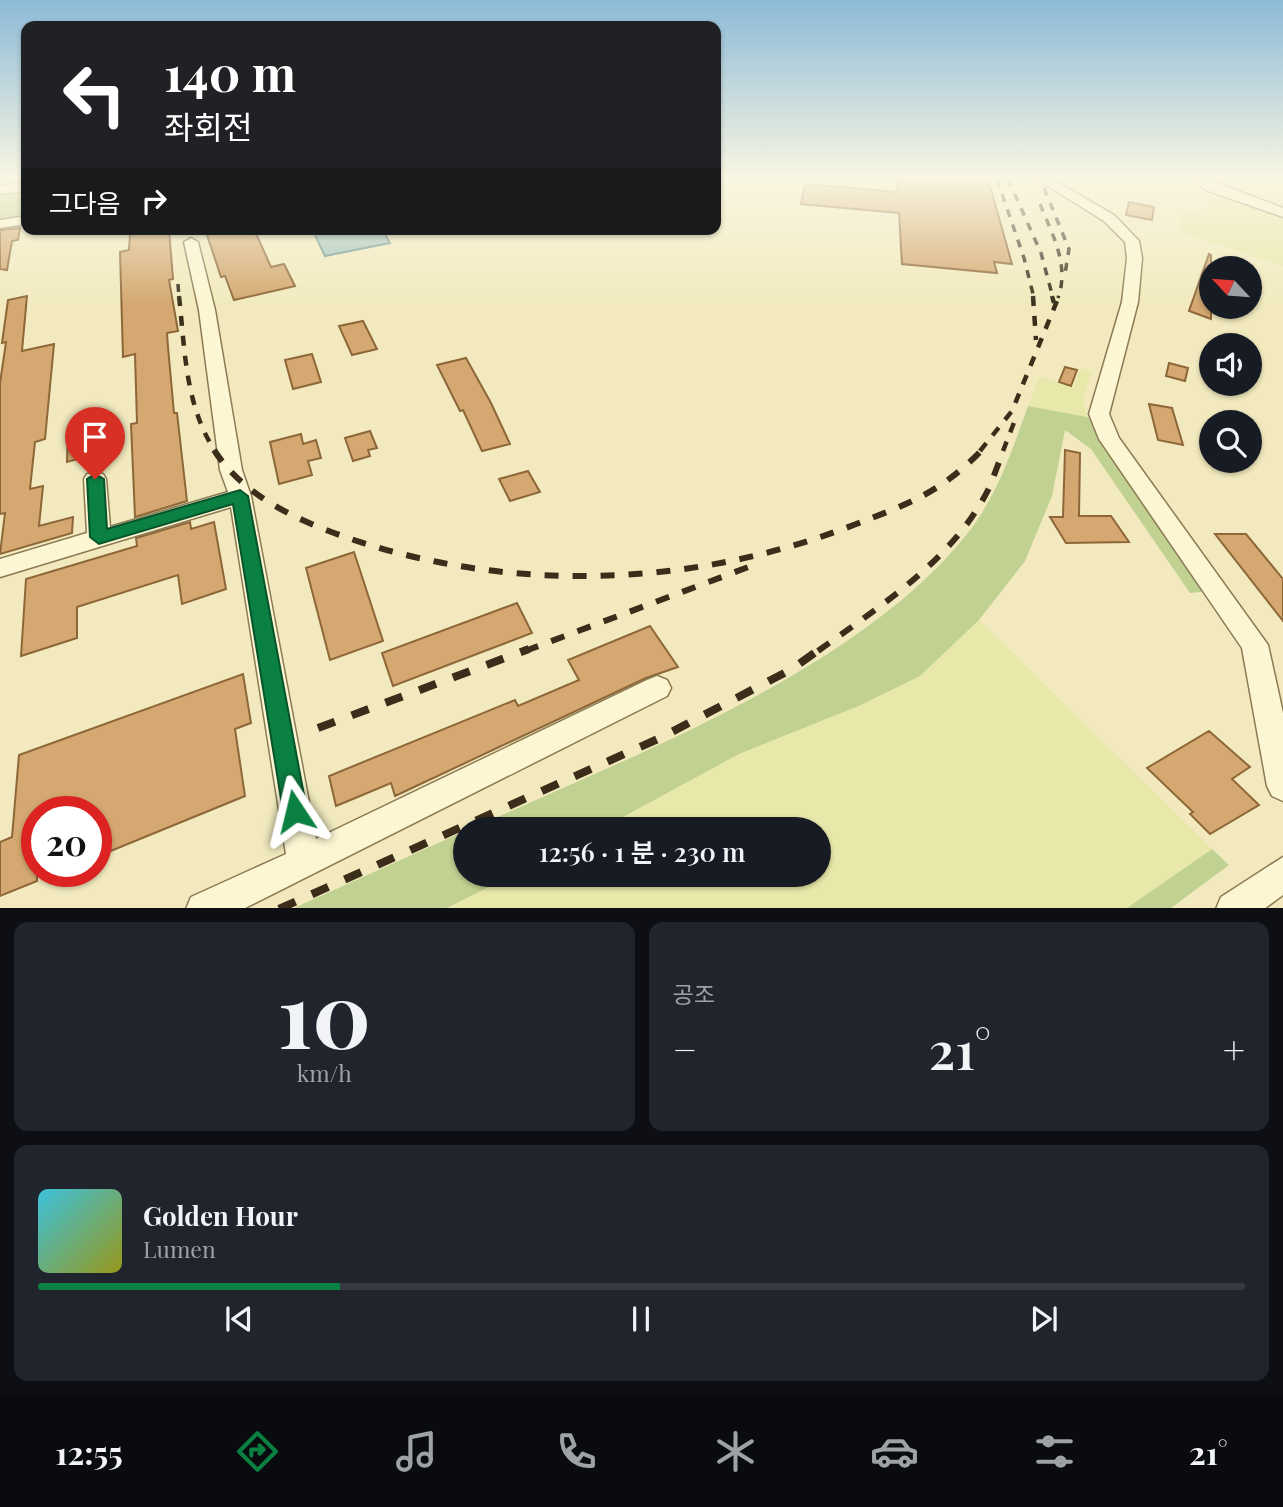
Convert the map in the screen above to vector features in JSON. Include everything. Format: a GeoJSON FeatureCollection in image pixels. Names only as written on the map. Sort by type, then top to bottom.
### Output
{"type":"FeatureCollection","features":[{"type":"Feature","properties":{"kind":"street"},"geometry":{"type":"LineString","coordinates":[[1112,221],[1132,242],[1133,278],[1118,347],[1098,414],[1109,439],[1255,645],[1283,786]]}},
{"type":"Feature","properties":{"kind":"street"},"geometry":{"type":"LineString","coordinates":[[191,242],[207,310],[231,470],[240,496],[304,863]]}},
{"type":"Feature","properties":{"kind":"street"},"geometry":{"type":"LineString","coordinates":[[95,479],[99,537]]}},
{"type":"Feature","properties":{"kind":"street"},"geometry":{"type":"LineString","coordinates":[[0,568],[240,496]]}},
{"type":"Feature","properties":{"kind":"street"},"geometry":{"type":"LineString","coordinates":[[203,908],[304,863],[657,688]]}},
{"type":"Feature","properties":{"kind":"street"},"geometry":{"type":"LineString","coordinates":[[1233,908],[1283,874]]}},
{"type":"Feature","properties":{"kind":"green space"},"geometry":{"type":"Polygon","coordinates":[[[1179,221],[1283,221],[1283,266],[1262,259],[1262,256],[1253,256],[1177,231],[1179,221]]]}},
{"type":"Feature","properties":{"kind":"green space"},"geometry":{"type":"Polygon","coordinates":[[[1080,368],[1092,371],[1083,401],[1087,417],[1028,406],[1039,377],[1074,387],[1080,368]]]}},
{"type":"Feature","properties":{"kind":"green space"},"geometry":{"type":"Polygon","coordinates":[[[1028,406],[1087,417],[1093,422],[1202,588],[1201,592],[1190,593],[1091,449],[1065,430],[1052,496],[1025,561],[979,620],[920,676],[861,705],[739,754],[623,817],[498,817],[736,707],[803,669],[865,629],[920,584],[967,534],[987,504],[1010,456],[1028,406]]]}},
{"type":"Feature","properties":{"kind":"green space"},"geometry":{"type":"Polygon","coordinates":[[[979,620],[1212,849],[1127,908],[449,908],[490,887],[831,887],[831,817],[623,817],[739,754],[861,705],[920,676],[979,620]]]}},
{"type":"Feature","properties":{"kind":"green space"},"geometry":{"type":"Polygon","coordinates":[[[453,836],[453,887],[489,887],[447,908],[294,908],[453,836]]]}},
{"type":"Feature","properties":{"kind":"green space"},"geometry":{"type":"Polygon","coordinates":[[[1212,849],[1229,865],[1171,908],[1127,908],[1212,849]]]}},
{"type":"Feature","properties":{"kind":"water"},"geometry":{"type":"Polygon","coordinates":[[[315,235],[385,235],[390,243],[325,256],[315,235]]]}},
{"type":"Feature","properties":{"kind":"building"},"geometry":{"type":"Polygon","coordinates":[[[899,221],[1000,221],[1012,264],[994,262],[997,273],[902,264],[899,221]]]}},
{"type":"Feature","properties":{"kind":"building"},"geometry":{"type":"Polygon","coordinates":[[[20,228],[18,240],[12,241],[7,270],[0,269],[0,230],[20,228]]]}},
{"type":"Feature","properties":{"kind":"building"},"geometry":{"type":"Polygon","coordinates":[[[130,235],[169,235],[173,279],[169,280],[178,331],[167,333],[174,413],[177,413],[187,501],[135,517],[131,424],[137,423],[135,354],[123,357],[120,252],[129,250],[130,235]]]}},
{"type":"Feature","properties":{"kind":"building"},"geometry":{"type":"Polygon","coordinates":[[[207,235],[257,235],[271,267],[284,264],[295,286],[234,300],[225,276],[221,277],[207,235]]]}},
{"type":"Feature","properties":{"kind":"building"},"geometry":{"type":"Polygon","coordinates":[[[1199,282],[1199,315],[1189,311],[1199,282]]]}},
{"type":"Feature","properties":{"kind":"building"},"geometry":{"type":"Polygon","coordinates":[[[27,296],[22,351],[54,344],[45,439],[35,442],[30,489],[43,486],[39,526],[73,517],[72,533],[0,554],[5,513],[0,514],[0,383],[6,342],[2,343],[8,300],[27,296]]]}},
{"type":"Feature","properties":{"kind":"building"},"geometry":{"type":"Polygon","coordinates":[[[363,321],[377,349],[352,355],[339,326],[363,321]]]}},
{"type":"Feature","properties":{"kind":"building"},"geometry":{"type":"Polygon","coordinates":[[[312,354],[321,382],[293,389],[285,360],[312,354]]]}},
{"type":"Feature","properties":{"kind":"building"},"geometry":{"type":"Polygon","coordinates":[[[466,358],[510,444],[482,451],[463,410],[460,411],[437,365],[466,358]]]}},
{"type":"Feature","properties":{"kind":"building"},"geometry":{"type":"Polygon","coordinates":[[[1169,363],[1188,368],[1185,381],[1166,376],[1169,363]]]}},
{"type":"Feature","properties":{"kind":"building"},"geometry":{"type":"Polygon","coordinates":[[[1065,367],[1077,370],[1071,386],[1059,382],[1065,367]]]}},
{"type":"Feature","properties":{"kind":"building"},"geometry":{"type":"Polygon","coordinates":[[[1149,404],[1172,408],[1183,445],[1158,440],[1149,404]]]}},
{"type":"Feature","properties":{"kind":"building"},"geometry":{"type":"Polygon","coordinates":[[[89,427],[88,456],[67,462],[68,432],[89,427]]]}},
{"type":"Feature","properties":{"kind":"building"},"geometry":{"type":"Polygon","coordinates":[[[370,431],[377,448],[368,450],[370,456],[353,461],[345,438],[370,431]]]}},
{"type":"Feature","properties":{"kind":"building"},"geometry":{"type":"Polygon","coordinates":[[[301,434],[303,444],[316,440],[321,458],[308,461],[312,475],[279,484],[270,442],[301,434]]]}},
{"type":"Feature","properties":{"kind":"building"},"geometry":{"type":"Polygon","coordinates":[[[1065,450],[1080,453],[1079,516],[1111,516],[1129,542],[1066,543],[1050,517],[1063,517],[1065,450]]]}},
{"type":"Feature","properties":{"kind":"building"},"geometry":{"type":"Polygon","coordinates":[[[528,471],[540,492],[510,501],[499,479],[528,471]]]}},
{"type":"Feature","properties":{"kind":"building"},"geometry":{"type":"Polygon","coordinates":[[[190,522],[191,529],[214,522],[226,589],[182,604],[178,575],[77,607],[77,638],[21,656],[26,579],[137,546],[136,538],[190,522]]]}},
{"type":"Feature","properties":{"kind":"building"},"geometry":{"type":"Polygon","coordinates":[[[1215,534],[1246,534],[1283,579],[1283,621],[1215,534]]]}},
{"type":"Feature","properties":{"kind":"building"},"geometry":{"type":"Polygon","coordinates":[[[354,552],[383,641],[330,660],[306,568],[354,552]]]}},
{"type":"Feature","properties":{"kind":"building"},"geometry":{"type":"Polygon","coordinates":[[[517,603],[532,633],[393,686],[382,653],[517,603]]]}},
{"type":"Feature","properties":{"kind":"building"},"geometry":{"type":"Polygon","coordinates":[[[650,626],[678,667],[646,678],[395,796],[391,783],[336,806],[329,776],[515,700],[518,706],[579,680],[568,660],[650,626]]]}},
{"type":"Feature","properties":{"kind":"building"},"geometry":{"type":"Polygon","coordinates":[[[243,674],[251,723],[235,729],[245,796],[112,850],[112,796],[21,796],[22,887],[0,896],[0,842],[12,837],[19,755],[243,674]]]}},
{"type":"Feature","properties":{"kind":"building"},"geometry":{"type":"Polygon","coordinates":[[[1209,731],[1250,767],[1232,779],[1259,805],[1210,834],[1190,814],[1193,812],[1147,768],[1209,731]]]}},
{"type":"Feature","properties":{"kind":"railway"},"geometry":{"type":"LineString","coordinates":[[1011,221],[1034,298]]}},
{"type":"Feature","properties":{"kind":"railway"},"geometry":{"type":"LineString","coordinates":[[1027,221],[1041,253],[1053,298]]}},
{"type":"Feature","properties":{"kind":"railway"},"geometry":{"type":"LineString","coordinates":[[1047,221],[1061,262],[1058,298]]}},
{"type":"Feature","properties":{"kind":"railway"},"geometry":{"type":"LineString","coordinates":[[1058,221],[1069,249],[1065,274]]}},
{"type":"Feature","properties":{"kind":"railway"},"geometry":{"type":"LineString","coordinates":[[178,284],[179,298]]}},
{"type":"Feature","properties":{"kind":"railway"},"geometry":{"type":"LineString","coordinates":[[179,296],[192,396],[205,433],[215,451]]}},
{"type":"Feature","properties":{"kind":"railway"},"geometry":{"type":"LineString","coordinates":[[1033,296],[1036,340]]}},
{"type":"Feature","properties":{"kind":"railway"},"geometry":{"type":"LineString","coordinates":[[1052,296],[1054,303]]}},
{"type":"Feature","properties":{"kind":"railway"},"geometry":{"type":"LineString","coordinates":[[980,451],[1012,411],[1059,296]]}},
{"type":"Feature","properties":{"kind":"railway"},"geometry":{"type":"LineString","coordinates":[[1003,451],[1015,420]]}},
{"type":"Feature","properties":{"kind":"railway"},"geometry":{"type":"LineString","coordinates":[[214,450],[227,467],[258,495],[314,525],[354,540],[415,557],[477,569],[540,575],[603,576],[666,571],[729,561],[791,546],[851,526],[922,496],[937,488],[982,450]]}},
{"type":"Feature","properties":{"kind":"railway"},"geometry":{"type":"LineString","coordinates":[[818,651],[889,599],[935,560],[973,515],[988,490],[1004,450]]}},
{"type":"Feature","properties":{"kind":"railway"},"geometry":{"type":"LineString","coordinates":[[525,651],[759,563]]}},
{"type":"Feature","properties":{"kind":"railway"},"geometry":{"type":"LineString","coordinates":[[318,728],[529,649]]}},
{"type":"Feature","properties":{"kind":"railway"},"geometry":{"type":"LineString","coordinates":[[281,908],[660,738],[792,669],[820,649]]}},
{"type":"Feature","properties":{"kind":"route"},"geometry":{"type":"LineString","coordinates":[[95,479],[99,537],[240,496],[295,811]]}}]}
